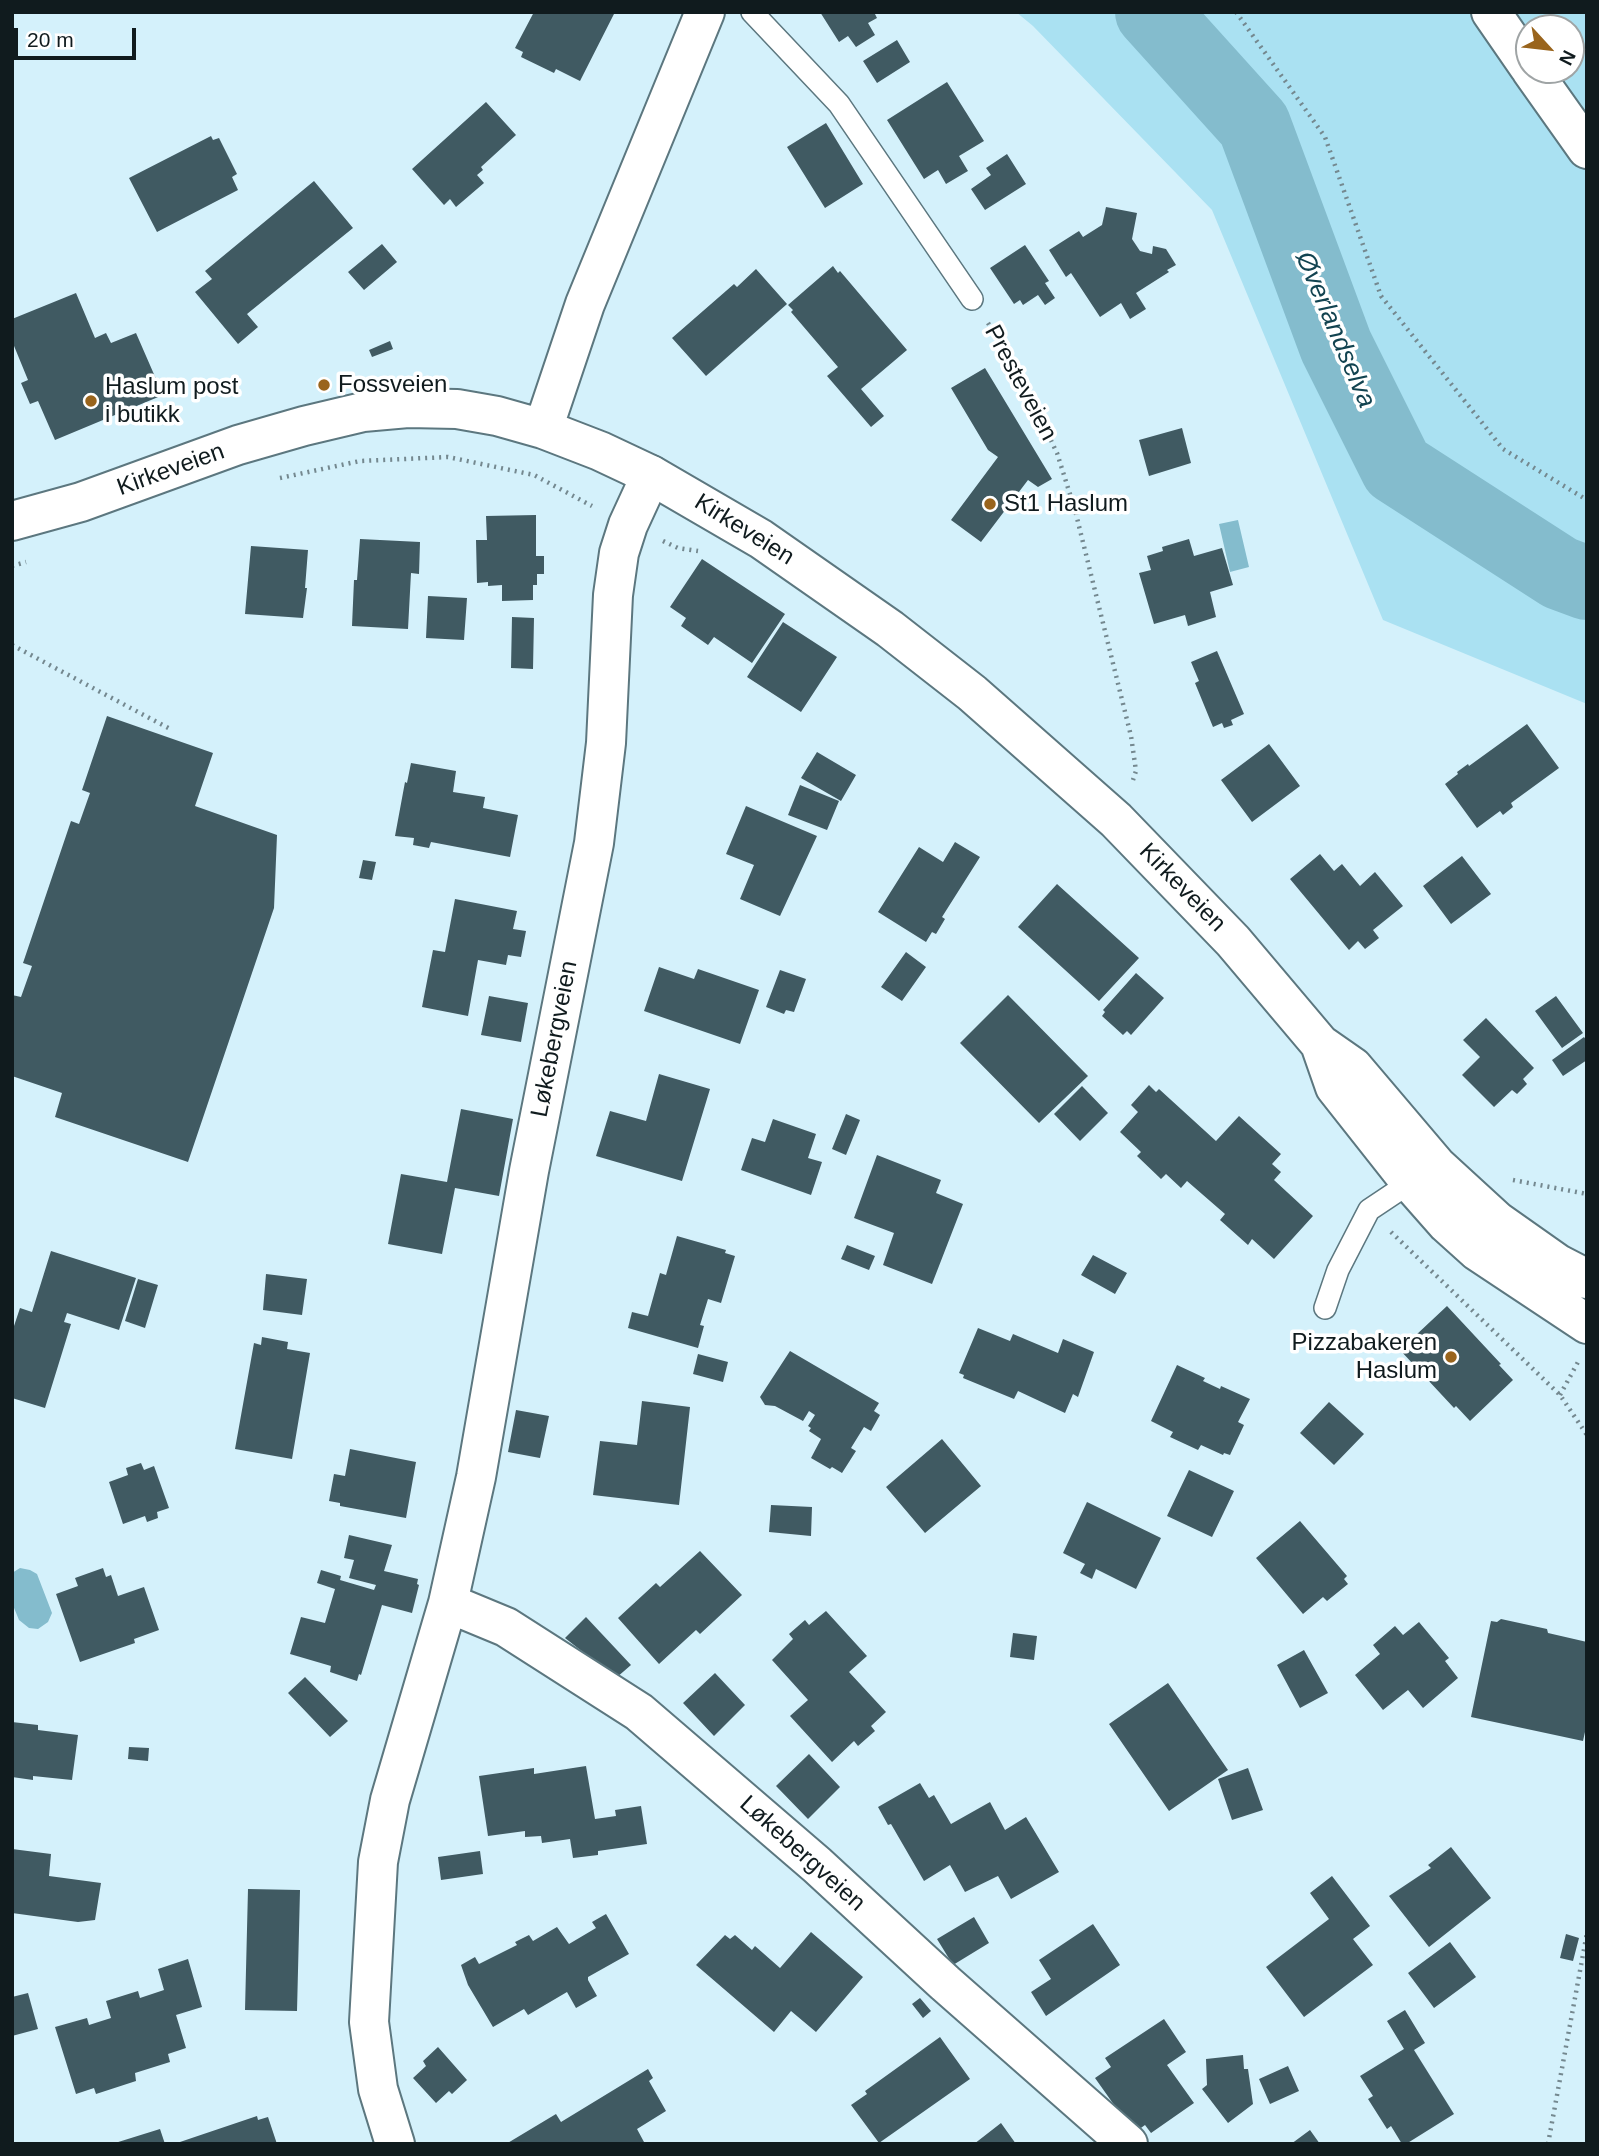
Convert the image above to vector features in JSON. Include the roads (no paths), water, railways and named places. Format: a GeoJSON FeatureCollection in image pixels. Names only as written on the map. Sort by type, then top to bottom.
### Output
{"type":"FeatureCollection","features":[{"type":"Feature","properties":{"kind":"street"},"geometry":{"type":"LineString","coordinates":[[543,429],[585,304],[705,12]]}},
{"type":"Feature","properties":{"kind":"street"},"geometry":{"type":"LineString","coordinates":[[1491,12],[1515,47]]}},
{"type":"Feature","properties":{"kind":"street"},"geometry":{"type":"LineString","coordinates":[[1541,84],[1587,149]]}},
{"type":"Feature","properties":{"kind":"street","name":"Kirkeveien"},"geometry":{"type":"LineString","coordinates":[[12,521],[81,502],[238,445],[304,426],[363,412],[408,408],[457,409],[497,416],[543,429],[651,475],[761,539],[890,629],[1031,743],[1116,820],[1233,941],[1320,1044],[1353,1067],[1423,1174],[1447,1224],[1584,1341]]}},
{"type":"Feature","properties":{"kind":"street","name":"Løkebergveien"},"geometry":{"type":"LineString","coordinates":[[395,2144],[378,2089],[369,2022],[378,1862],[390,1801],[448,1603],[476,1477],[528,1171],[594,844],[606,743],[613,595],[619,553],[628,525],[651,475]]}},
{"type":"Feature","properties":{"kind":"street","name":"Kirkeveien"},"geometry":{"type":"LineString","coordinates":[[1423,1174],[1558,1264],[1587,1279]]}},
{"type":"Feature","properties":{"kind":"street","name":"Løkebergveien"},"geometry":{"type":"LineString","coordinates":[[448,1603],[506,1627],[639,1712],[817,1865],[945,1983],[1128,2144]]}},
{"type":"Feature","properties":{"kind":"lane","name":"Presteveien"},"geometry":{"type":"LineString","coordinates":[[752,12],[839,104],[972,299]]}},
{"type":"Feature","properties":{"kind":"lane"},"geometry":{"type":"LineString","coordinates":[[1325,1308],[1338,1270],[1369,1210],[1423,1174]]}},
{"type":"Feature","properties":{"kind":"waterway","name":"Øverlandselva"},"geometry":{"type":"LineString","coordinates":[[1152,12],[1254,125],[1336,346],[1397,468],[1560,573],[1587,583]]}},
{"type":"Feature","properties":{"kind":"place","name":"Fossveien"},"geometry":{"type":"Point","coordinates":[324,385]}},
{"type":"Feature","properties":{"kind":"place","name":"Haslum post i butikk"},"geometry":{"type":"Point","coordinates":[91,401]}},
{"type":"Feature","properties":{"kind":"place","name":"St1 Haslum"},"geometry":{"type":"Point","coordinates":[990,504]}},
{"type":"Feature","properties":{"kind":"place","name":"Pizzabakeren Haslum"},"geometry":{"type":"Point","coordinates":[1451,1357]}}]}
